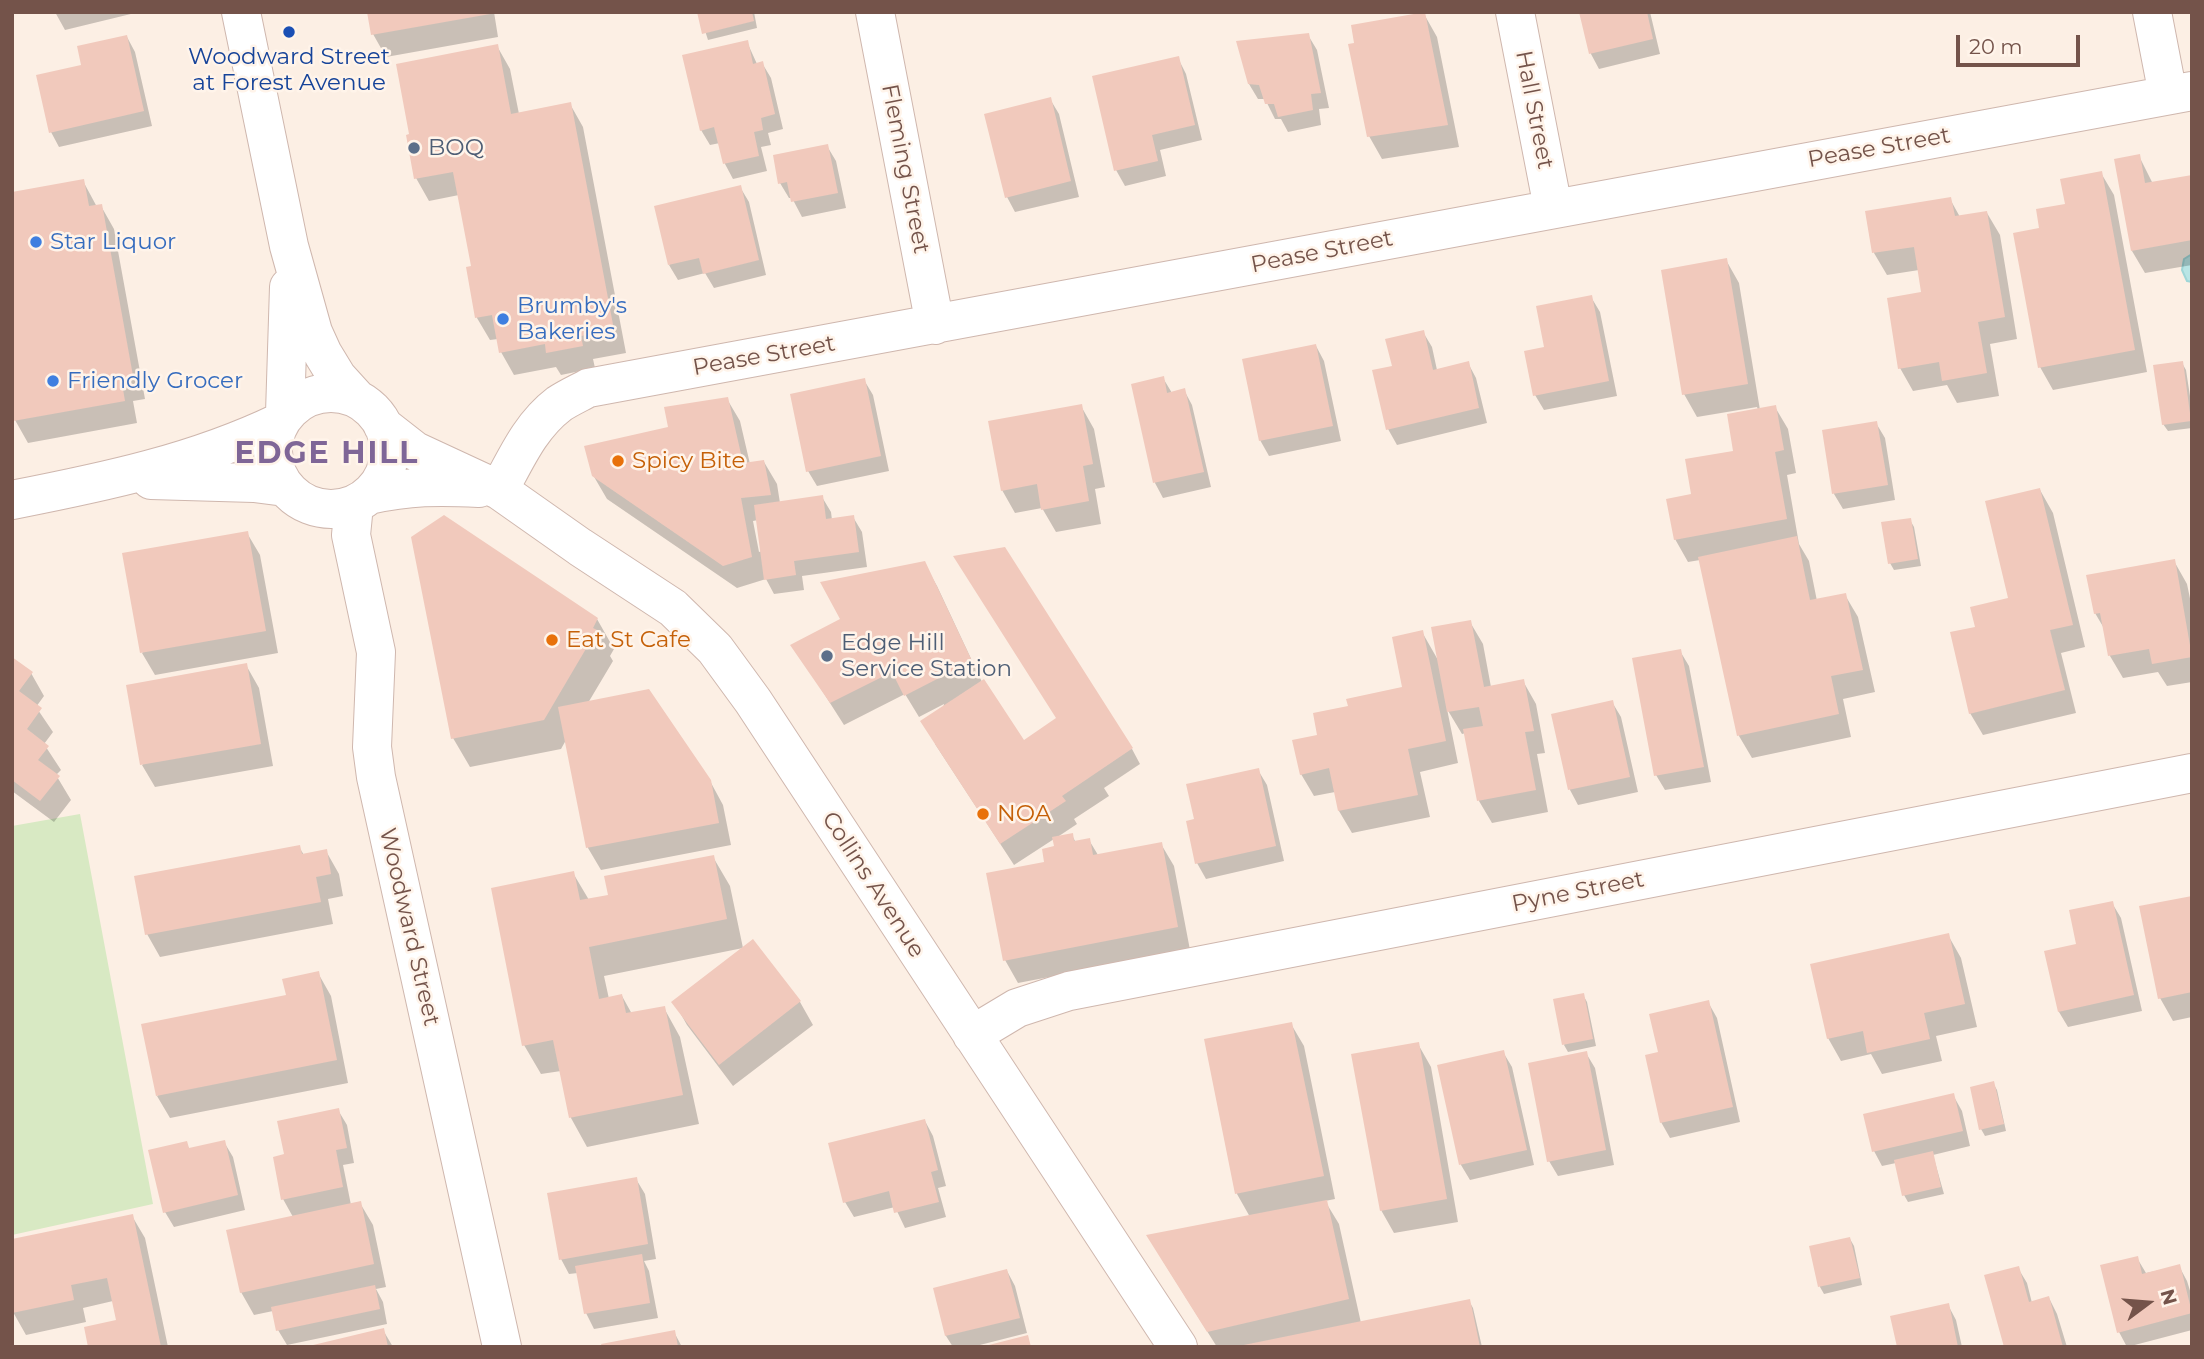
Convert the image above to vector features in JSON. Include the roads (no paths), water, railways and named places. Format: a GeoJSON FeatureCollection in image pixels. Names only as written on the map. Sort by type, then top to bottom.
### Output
{"type":"FeatureCollection","features":[{"type":"Feature","properties":{"kind":"street"},"geometry":{"type":"LineString","coordinates":[[242,12],[289,246],[313,332],[338,377],[373,410],[383,426],[388,444],[388,462],[382,480],[362,500]]}},
{"type":"Feature","properties":{"kind":"street","name":"Fleming Street"},"geometry":{"type":"LineString","coordinates":[[875,12],[935,325]]}},
{"type":"Feature","properties":{"kind":"street","name":"Hall Street"},"geometry":{"type":"LineString","coordinates":[[1515,12],[1553,208]]}},
{"type":"Feature","properties":{"kind":"street"},"geometry":{"type":"LineString","coordinates":[[2152,12],[2180,93]]}},
{"type":"Feature","properties":{"kind":"street","name":"Pease Street"},"geometry":{"type":"LineString","coordinates":[[499,489],[528,437],[541,421],[560,403],[588,388],[2180,93]]}},
{"type":"Feature","properties":{"kind":"street"},"geometry":{"type":"LineString","coordinates":[[283,418],[289,246]]}},
{"type":"Feature","properties":{"kind":"street"},"geometry":{"type":"LineString","coordinates":[[358,398],[339,393],[319,393],[300,400],[275,430],[272,450],[275,470],[285,487],[300,500],[317,508],[335,509],[406,487],[430,485],[499,489]]}},
{"type":"Feature","properties":{"kind":"street"},"geometry":{"type":"LineString","coordinates":[[12,500],[120,479],[215,450],[283,418]]}},
{"type":"Feature","properties":{"kind":"street","name":"Collins Avenue"},"geometry":{"type":"LineString","coordinates":[[383,426],[415,451],[499,489],[580,547],[673,608],[715,649],[1178,1347]]}},
{"type":"Feature","properties":{"kind":"street"},"geometry":{"type":"LineString","coordinates":[[120,479],[254,483],[285,487]]}},
{"type":"Feature","properties":{"kind":"street","name":"Woodward Street"},"geometry":{"type":"LineString","coordinates":[[362,500],[351,534],[376,652],[372,747],[376,777],[502,1347]]}},
{"type":"Feature","properties":{"kind":"street","name":"Pyne Street"},"geometry":{"type":"LineString","coordinates":[[972,1035],[1017,1008],[1069,991],[2192,773]]}},
{"type":"Feature","properties":{"kind":"water"},"geometry":{"type":"Polygon","coordinates":[[[2192,254],[2192,282],[2187,281],[2182,270],[2184,259],[2192,254]]]}},
{"type":"Feature","properties":{"kind":"place","name":"Woodward Street at Forest Avenue"},"geometry":{"type":"Point","coordinates":[289,32]}},
{"type":"Feature","properties":{"kind":"place","name":"BOQ"},"geometry":{"type":"Point","coordinates":[414,148]}},
{"type":"Feature","properties":{"kind":"place","name":"Star Liquor"},"geometry":{"type":"Point","coordinates":[36,242]}},
{"type":"Feature","properties":{"kind":"place","name":"Brumby's Bakeries"},"geometry":{"type":"Point","coordinates":[503,319]}},
{"type":"Feature","properties":{"kind":"place","name":"Friendly Grocer"},"geometry":{"type":"Point","coordinates":[53,381]}},
{"type":"Feature","properties":{"kind":"place","name":"Spicy Bite"},"geometry":{"type":"Point","coordinates":[618,461]}},
{"type":"Feature","properties":{"kind":"place","name":"Eat St Cafe"},"geometry":{"type":"Point","coordinates":[552,640]}},
{"type":"Feature","properties":{"kind":"place","name":"Edge Hill Service Station"},"geometry":{"type":"Point","coordinates":[827,656]}},
{"type":"Feature","properties":{"kind":"place","name":"NOA"},"geometry":{"type":"Point","coordinates":[983,814]}},
{"type":"Feature","properties":{"kind":"district","name":"EDGE HILL"},"geometry":{"type":"Point","coordinates":[327,454]}}]}
